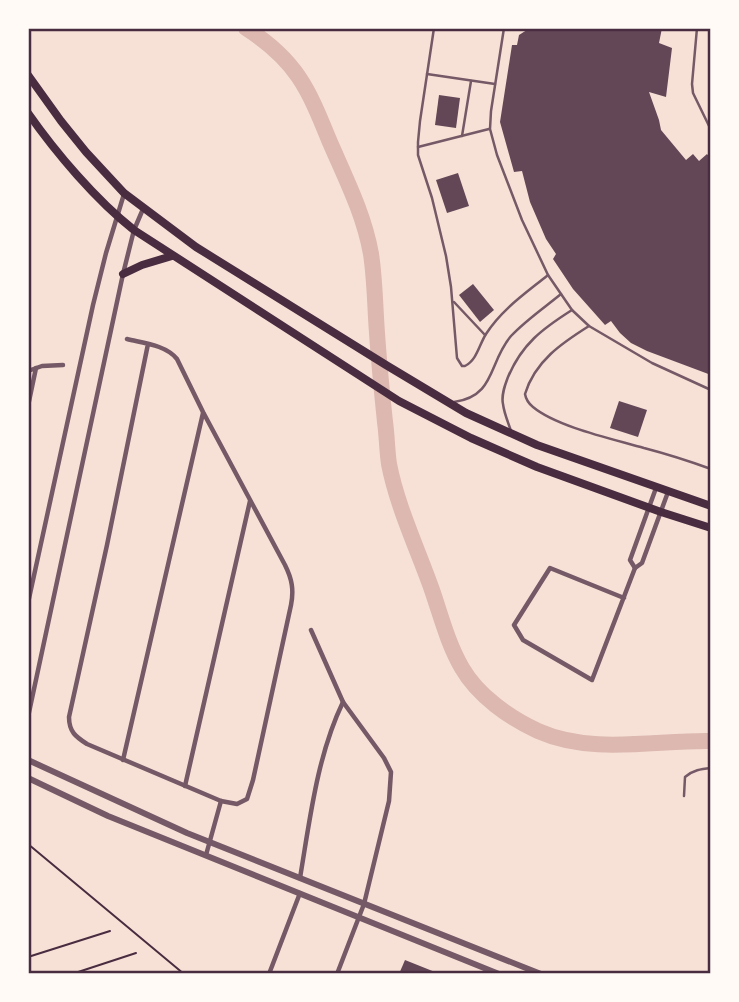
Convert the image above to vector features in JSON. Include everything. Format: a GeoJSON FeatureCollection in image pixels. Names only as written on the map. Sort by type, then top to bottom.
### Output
{"type":"FeatureCollection","features":[{"type":"Feature","properties":{"kind":"main road"},"geometry":{"type":"LineString","coordinates":[[28,75],[86,152],[124,193],[196,247],[448,403],[537,445],[711,506]]}},
{"type":"Feature","properties":{"kind":"main road"},"geometry":{"type":"LineString","coordinates":[[28,113],[59,154],[117,216],[134,230],[399,401],[525,462],[711,528]]}},
{"type":"Feature","properties":{"kind":"main road"},"geometry":{"type":"LineString","coordinates":[[123,274],[172,256]]}},
{"type":"Feature","properties":{"kind":"street"},"geometry":{"type":"LineString","coordinates":[[28,603],[93,305],[124,193]]}},
{"type":"Feature","properties":{"kind":"street"},"geometry":{"type":"LineString","coordinates":[[28,717],[123,274],[134,230],[143,209]]}},
{"type":"Feature","properties":{"kind":"street"},"geometry":{"type":"LineString","coordinates":[[127,339],[148,344],[173,354],[181,365],[292,582],[293,591],[250,794],[244,802],[237,804],[221,801],[87,744],[70,729],[69,717],[148,344]]}},
{"type":"Feature","properties":{"kind":"street"},"geometry":{"type":"LineString","coordinates":[[28,371],[63,365]]}},
{"type":"Feature","properties":{"kind":"street"},"geometry":{"type":"LineString","coordinates":[[28,405],[36,368]]}},
{"type":"Feature","properties":{"kind":"street"},"geometry":{"type":"LineString","coordinates":[[123,760],[204,412]]}},
{"type":"Feature","properties":{"kind":"street"},"geometry":{"type":"LineString","coordinates":[[635,568],[630,561],[656,488]]}},
{"type":"Feature","properties":{"kind":"street"},"geometry":{"type":"LineString","coordinates":[[624,598],[550,568],[514,625],[523,640],[592,680],[624,598],[635,568],[642,563],[668,492]]}},
{"type":"Feature","properties":{"kind":"street"},"geometry":{"type":"LineString","coordinates":[[185,786],[250,501]]}},
{"type":"Feature","properties":{"kind":"street"},"geometry":{"type":"LineString","coordinates":[[640,533],[652,538]]}},
{"type":"Feature","properties":{"kind":"street"},"geometry":{"type":"LineString","coordinates":[[311,630],[343,702],[384,758],[391,772],[389,801],[364,904],[337,974]]}},
{"type":"Feature","properties":{"kind":"street"},"geometry":{"type":"LineString","coordinates":[[300,878],[320,770],[329,736],[343,702]]}},
{"type":"Feature","properties":{"kind":"street"},"geometry":{"type":"LineString","coordinates":[[28,760],[209,842],[541,974]]}},
{"type":"Feature","properties":{"kind":"street"},"geometry":{"type":"LineString","coordinates":[[28,778],[108,816],[499,974]]}},
{"type":"Feature","properties":{"kind":"street"},"geometry":{"type":"LineString","coordinates":[[205,855],[221,801]]}},
{"type":"Feature","properties":{"kind":"street"},"geometry":{"type":"LineString","coordinates":[[269,974],[300,893]]}},
{"type":"Feature","properties":{"kind":"lane"},"geometry":{"type":"LineString","coordinates":[[434,28],[418,147],[446,257],[457,358],[462,366],[472,362],[485,335],[503,312],[548,275]]}},
{"type":"Feature","properties":{"kind":"lane"},"geometry":{"type":"LineString","coordinates":[[503,28],[490,129],[522,220],[548,275],[572,310],[589,326],[652,363],[711,390]]}},
{"type":"Feature","properties":{"kind":"lane"},"geometry":{"type":"LineString","coordinates":[[697,28],[691,76],[692,91],[711,130]]}},
{"type":"Feature","properties":{"kind":"lane"},"geometry":{"type":"LineString","coordinates":[[427,74],[495,84]]}},
{"type":"Feature","properties":{"kind":"lane"},"geometry":{"type":"LineString","coordinates":[[462,136],[471,81]]}},
{"type":"Feature","properties":{"kind":"lane"},"geometry":{"type":"LineString","coordinates":[[418,147],[490,129]]}},
{"type":"Feature","properties":{"kind":"lane"},"geometry":{"type":"LineString","coordinates":[[448,403],[465,400],[482,390],[509,338],[561,294]]}},
{"type":"Feature","properties":{"kind":"lane"},"geometry":{"type":"LineString","coordinates":[[452,300],[485,335]]}},
{"type":"Feature","properties":{"kind":"lane"},"geometry":{"type":"LineString","coordinates":[[513,435],[502,396],[513,365],[533,338],[572,310]]}},
{"type":"Feature","properties":{"kind":"lane"},"geometry":{"type":"LineString","coordinates":[[589,326],[561,344],[538,367],[525,394],[529,404],[540,412],[573,426],[711,469]]}},
{"type":"Feature","properties":{"kind":"lane"},"geometry":{"type":"LineString","coordinates":[[684,796],[685,777],[698,770],[711,768]]}},
{"type":"Feature","properties":{"kind":"path"},"geometry":{"type":"LineString","coordinates":[[28,844],[184,974]]}},
{"type":"Feature","properties":{"kind":"path"},"geometry":{"type":"LineString","coordinates":[[28,957],[110,931]]}},
{"type":"Feature","properties":{"kind":"path"},"geometry":{"type":"LineString","coordinates":[[72,974],[136,953]]}},
{"type":"Feature","properties":{"kind":"building"},"geometry":{"type":"Polygon","coordinates":[[[530,28],[662,28],[659,43],[672,48],[666,97],[649,92],[661,130],[686,160],[693,154],[699,161],[707,154],[711,159],[711,375],[631,343],[611,321],[605,325],[573,289],[553,259],[556,254],[546,239],[530,202],[522,171],[514,172],[500,122],[512,45],[517,45],[519,35],[530,28]]]}},
{"type":"Feature","properties":{"kind":"building"},"geometry":{"type":"Polygon","coordinates":[[[439,95],[460,98],[456,128],[435,125],[439,95]]]}},
{"type":"Feature","properties":{"kind":"building"},"geometry":{"type":"Polygon","coordinates":[[[458,173],[469,206],[447,213],[436,180],[458,173]]]}},
{"type":"Feature","properties":{"kind":"building"},"geometry":{"type":"Polygon","coordinates":[[[473,284],[494,310],[480,322],[459,295],[473,284]]]}},
{"type":"Feature","properties":{"kind":"building"},"geometry":{"type":"Polygon","coordinates":[[[619,401],[647,410],[638,437],[610,428],[619,401]]]}},
{"type":"Feature","properties":{"kind":"building"},"geometry":{"type":"Polygon","coordinates":[[[405,960],[440,974],[399,974],[405,960]]]}},
{"type":"Feature","properties":{"kind":"waterway"},"geometry":{"type":"LineString","coordinates":[[246,28],[289,64],[307,90],[359,210],[372,264],[389,464],[402,512],[462,668],[477,688],[506,713],[538,731],[559,738],[580,743],[624,745],[711,741]]}}]}
